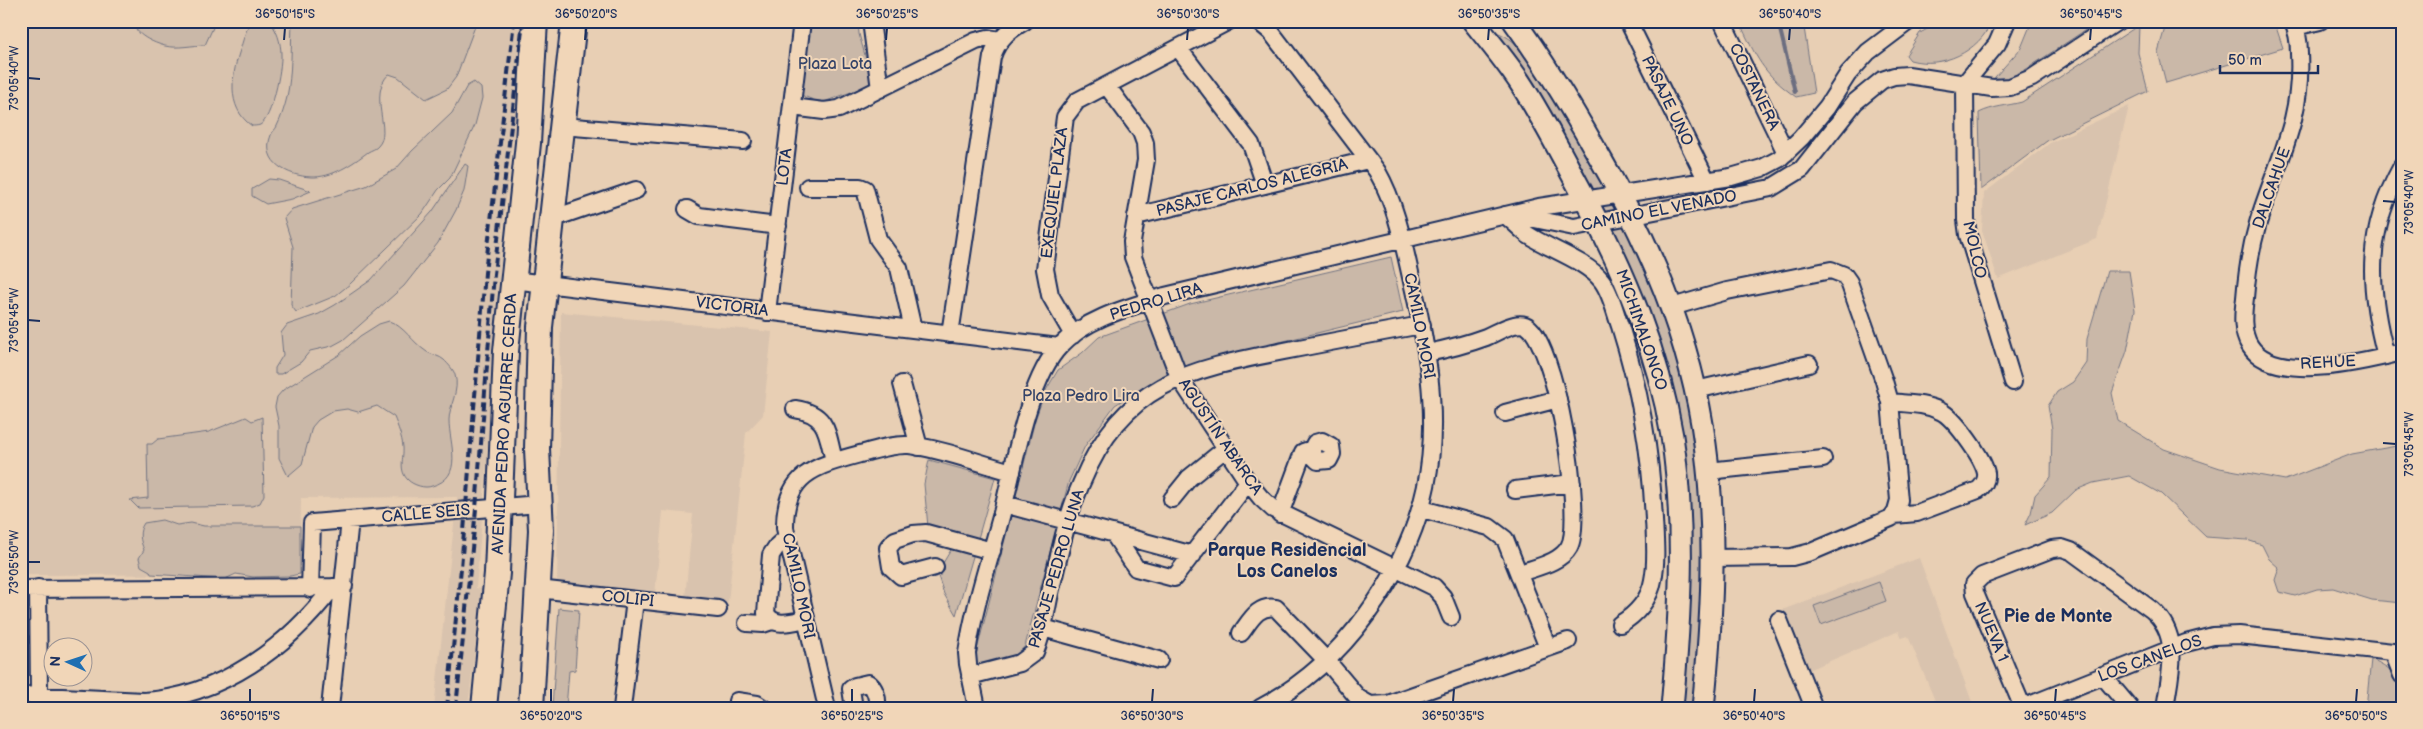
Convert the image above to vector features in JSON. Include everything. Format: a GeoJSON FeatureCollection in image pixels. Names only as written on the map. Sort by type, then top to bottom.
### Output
{"type":"FeatureCollection","features":[{"type":"Feature","properties":{"kind":"highway","name":"AVENIDA PEDRO AGUIRRE CERDA"},"geometry":{"type":"LineString","coordinates":[[484,708],[497,573],[504,385],[513,280],[530,127],[536,21]]}},
{"type":"Feature","properties":{"kind":"highway","name":"AVENIDA PEDRO AGUIRRE CERDA"},"geometry":{"type":"LineString","coordinates":[[532,708],[541,530],[538,393],[544,284],[574,21]]}},
{"type":"Feature","properties":{"kind":"main road","name":"MICHIMALONCO"},"geometry":{"type":"LineString","coordinates":[[1473,21],[1520,83],[1599,223],[1640,316],[1658,370],[1672,438],[1679,504],[1678,618],[1672,708]]}},
{"type":"Feature","properties":{"kind":"main road","name":"MICHIMALONCO"},"geometry":{"type":"LineString","coordinates":[[1514,21],[1561,88],[1633,216],[1672,307],[1696,390],[1708,471],[1713,558],[1711,617],[1703,708]]}},
{"type":"Feature","properties":{"kind":"street","name":"LOTA"},"geometry":{"type":"LineString","coordinates":[[767,312],[802,21]]}},
{"type":"Feature","properties":{"kind":"street"},"geometry":{"type":"LineString","coordinates":[[870,21],[880,89]]}},
{"type":"Feature","properties":{"kind":"street"},"geometry":{"type":"LineString","coordinates":[[950,334],[990,66],[995,48],[1000,40],[1011,29],[1025,21]]}},
{"type":"Feature","properties":{"kind":"street","name":"EXEQUIEL PLAZA"},"geometry":{"type":"LineString","coordinates":[[1073,334],[1054,304],[1046,278],[1063,124],[1072,105],[1229,21]]}},
{"type":"Feature","properties":{"kind":"street"},"geometry":{"type":"LineString","coordinates":[[1258,21],[1271,32],[1384,184],[1402,240]]}},
{"type":"Feature","properties":{"kind":"street","name":"PASAJE UNO"},"geometry":{"type":"LineString","coordinates":[[1628,21],[1707,181]]}},
{"type":"Feature","properties":{"kind":"street","name":"COSTANERA"},"geometry":{"type":"LineString","coordinates":[[1722,21],[1786,153]]}},
{"type":"Feature","properties":{"kind":"street","name":"CAMINO EL VENADO"},"geometry":{"type":"LineString","coordinates":[[1508,214],[1707,181],[1762,168],[1786,153],[1812,125],[1848,74],[1868,52],[1909,21]]}},
{"type":"Feature","properties":{"kind":"street"},"geometry":{"type":"LineString","coordinates":[[1964,84],[1997,44],[2007,21]]}},
{"type":"Feature","properties":{"kind":"street","name":"CAMINO EL VENADO"},"geometry":{"type":"LineString","coordinates":[[1508,214],[1567,227],[1599,223],[1751,194],[1781,183],[1811,160],[1862,95],[1887,78],[1901,75],[1919,76],[2001,88],[2025,82],[2118,21]]}},
{"type":"Feature","properties":{"kind":"street"},"geometry":{"type":"LineString","coordinates":[[2294,24],[2320,21]]}},
{"type":"Feature","properties":{"kind":"street","name":"DALCAHUE"},"geometry":{"type":"LineString","coordinates":[[2255,353],[2247,340],[2245,332],[2244,314],[2247,277],[2258,224],[2283,157],[2293,120],[2300,66],[2294,24]]}},
{"type":"Feature","properties":{"kind":"street"},"geometry":{"type":"LineString","coordinates":[[792,107],[824,111],[839,109],[982,39],[1000,40]]}},
{"type":"Feature","properties":{"kind":"street"},"geometry":{"type":"LineString","coordinates":[[1179,49],[1251,144],[1265,185]]}},
{"type":"Feature","properties":{"kind":"street"},"geometry":{"type":"LineString","coordinates":[[1868,52],[1876,70],[1887,78]]}},
{"type":"Feature","properties":{"kind":"street","name":"MOLCO"},"geometry":{"type":"LineString","coordinates":[[1964,84],[1966,220],[1968,235],[2013,382]]}},
{"type":"Feature","properties":{"kind":"street","name":"AGUSTÍN ABARCA"},"geometry":{"type":"LineString","coordinates":[[1107,86],[1141,132],[1146,143],[1146,160],[1132,242],[1133,257],[1179,377],[1225,449],[1260,498],[1280,514],[1434,587],[1443,597],[1451,617]]}},
{"type":"Feature","properties":{"kind":"street"},"geometry":{"type":"LineString","coordinates":[[562,126],[742,141]]}},
{"type":"Feature","properties":{"kind":"street","name":"PASAJE CARLOS ALEGRIA"},"geometry":{"type":"LineString","coordinates":[[1136,216],[1368,160]]}},
{"type":"Feature","properties":{"kind":"street"},"geometry":{"type":"LineString","coordinates":[[2394,354],[2373,294],[2372,255],[2375,235],[2384,203],[2402,166]]}},
{"type":"Feature","properties":{"kind":"street"},"geometry":{"type":"LineString","coordinates":[[808,187],[860,187],[865,189],[876,234],[900,268],[913,329]]}},
{"type":"Feature","properties":{"kind":"street"},"geometry":{"type":"LineString","coordinates":[[551,219],[636,190]]}},
{"type":"Feature","properties":{"kind":"street"},"geometry":{"type":"LineString","coordinates":[[687,209],[698,216],[778,226]]}},
{"type":"Feature","properties":{"kind":"street"},"geometry":{"type":"LineString","coordinates":[[1508,214],[1529,235],[1588,268],[1600,279],[1606,289],[1626,348],[1642,415],[1648,451],[1655,555],[1653,581],[1650,591],[1638,610],[1620,624]]}},
{"type":"Feature","properties":{"kind":"street","name":"PEDRO LIRA"},"geometry":{"type":"LineString","coordinates":[[977,708],[968,664],[970,638],[1034,390],[1043,369],[1059,347],[1073,334],[1102,319],[1150,300],[1508,214]]}},
{"type":"Feature","properties":{"kind":"street","name":"CAMILO MORI"},"geometry":{"type":"LineString","coordinates":[[1260,708],[1300,683],[1326,661],[1362,621],[1397,569],[1411,541],[1422,509],[1432,443],[1432,406],[1427,353],[1422,325],[1402,240]]}},
{"type":"Feature","properties":{"kind":"street"},"geometry":{"type":"LineString","coordinates":[[1672,307],[1736,289],[1831,270],[1840,272],[1849,282],[1890,402],[1898,494],[1898,506],[1894,515],[1887,521],[1801,555],[1776,559],[1713,558]]}},
{"type":"Feature","properties":{"kind":"street","name":"VICTORIA"},"geometry":{"type":"LineString","coordinates":[[513,280],[1059,347]]}},
{"type":"Feature","properties":{"kind":"street"},"geometry":{"type":"LineString","coordinates":[[1427,353],[1473,342],[1516,324],[1527,325],[1538,337],[1558,399],[1566,438],[1572,483],[1574,533],[1568,549],[1552,561],[1520,573]]}},
{"type":"Feature","properties":{"kind":"street","name":"PASAJE PEDRO LUNA"},"geometry":{"type":"LineString","coordinates":[[970,676],[1026,661],[1035,652],[1043,628],[1068,521],[1088,468],[1115,425],[1148,394],[1179,377],[1236,361],[1422,325]]}},
{"type":"Feature","properties":{"kind":"street","name":"REHUE"},"geometry":{"type":"LineString","coordinates":[[2255,353],[2261,358],[2279,364],[2305,366],[2344,365],[2394,354]]}},
{"type":"Feature","properties":{"kind":"street"},"geometry":{"type":"LineString","coordinates":[[1696,390],[1809,364]]}},
{"type":"Feature","properties":{"kind":"street"},"geometry":{"type":"LineString","coordinates":[[902,384],[919,447]]}},
{"type":"Feature","properties":{"kind":"street"},"geometry":{"type":"LineString","coordinates":[[1505,413],[1558,399]]}},
{"type":"Feature","properties":{"kind":"street"},"geometry":{"type":"LineString","coordinates":[[1890,402],[1922,405],[1943,412],[1966,436],[1984,468],[1986,477],[1984,484],[1978,490],[1917,513],[1894,515]]}},
{"type":"Feature","properties":{"kind":"street"},"geometry":{"type":"LineString","coordinates":[[795,409],[810,412],[821,419],[834,461]]}},
{"type":"Feature","properties":{"kind":"street","name":"CAMILO MORI"},"geometry":{"type":"LineString","coordinates":[[828,708],[786,537],[786,510],[792,491],[807,473],[834,461],[893,446],[919,447],[1012,472]]}},
{"type":"Feature","properties":{"kind":"street"},"geometry":{"type":"LineString","coordinates":[[1172,498],[1189,478],[1225,449]]}},
{"type":"Feature","properties":{"kind":"street"},"geometry":{"type":"LineString","coordinates":[[1280,514],[1302,454],[1312,449]]}},
{"type":"Feature","properties":{"kind":"street"},"geometry":{"type":"LineString","coordinates":[[1708,471],[1823,459]]}},
{"type":"Feature","properties":{"kind":"street"},"geometry":{"type":"LineString","coordinates":[[1113,533],[1136,568],[1174,578],[1248,482]]}},
{"type":"Feature","properties":{"kind":"street"},"geometry":{"type":"LineString","coordinates":[[1515,490],[1572,483]]}},
{"type":"Feature","properties":{"kind":"street","name":"CALLE SEIS"},"geometry":{"type":"LineString","coordinates":[[310,589],[312,524],[539,504]]}},
{"type":"Feature","properties":{"kind":"street"},"geometry":{"type":"LineString","coordinates":[[1004,504],[1193,555]]}},
{"type":"Feature","properties":{"kind":"street"},"geometry":{"type":"LineString","coordinates":[[1422,509],[1495,530],[1510,546],[1548,648]]}},
{"type":"Feature","properties":{"kind":"street"},"geometry":{"type":"LineString","coordinates":[[330,708],[338,587],[350,520]]}},
{"type":"Feature","properties":{"kind":"street"},"geometry":{"type":"LineString","coordinates":[[935,567],[901,576],[898,575],[891,567],[888,552],[890,544],[895,540],[926,533],[992,551]]}},
{"type":"Feature","properties":{"kind":"street"},"geometry":{"type":"LineString","coordinates":[[772,621],[768,617],[765,608],[770,561],[776,546],[786,537]]}},
{"type":"Feature","properties":{"kind":"street","name":"NUEVA 1"},"geometry":{"type":"LineString","coordinates":[[2022,708],[1975,592],[1974,584],[1982,576],[2052,549],[2067,549],[2157,615],[2170,633],[2173,648]]}},
{"type":"Feature","properties":{"kind":"street"},"geometry":{"type":"LineString","coordinates":[[21,589],[310,589],[338,587]]}},
{"type":"Feature","properties":{"kind":"street"},"geometry":{"type":"LineString","coordinates":[[21,695],[39,694],[144,700],[178,696],[205,689],[233,675],[278,644],[338,587]]}},
{"type":"Feature","properties":{"kind":"street"},"geometry":{"type":"LineString","coordinates":[[38,588],[39,694]]}},
{"type":"Feature","properties":{"kind":"street","name":"COLIPI"},"geometry":{"type":"LineString","coordinates":[[538,589],[718,609]]}},
{"type":"Feature","properties":{"kind":"street"},"geometry":{"type":"LineString","coordinates":[[622,708],[635,600]]}},
{"type":"Feature","properties":{"kind":"street"},"geometry":{"type":"LineString","coordinates":[[1241,633],[1259,610],[1268,607],[1276,608],[1358,698],[1370,705],[1382,706],[1568,641]]}},
{"type":"Feature","properties":{"kind":"street"},"geometry":{"type":"LineString","coordinates":[[747,623],[763,624],[772,621],[784,623],[805,619]]}},
{"type":"Feature","properties":{"kind":"street"},"geometry":{"type":"LineString","coordinates":[[1779,620],[1814,708]]}},
{"type":"Feature","properties":{"kind":"street"},"geometry":{"type":"LineString","coordinates":[[1043,628],[1160,660]]}},
{"type":"Feature","properties":{"kind":"street","name":"LOS CANELOS"},"geometry":{"type":"LineString","coordinates":[[2022,708],[2048,703],[2103,676],[2200,639],[2239,635],[2397,652]]}},
{"type":"Feature","properties":{"kind":"street"},"geometry":{"type":"LineString","coordinates":[[2165,708],[2173,648]]}},
{"type":"Feature","properties":{"kind":"street"},"geometry":{"type":"LineString","coordinates":[[2397,652],[2402,675]]}},
{"type":"Feature","properties":{"kind":"street"},"geometry":{"type":"LineString","coordinates":[[2103,676],[2130,708]]}},
{"type":"Feature","properties":{"kind":"street"},"geometry":{"type":"LineString","coordinates":[[828,708],[852,704],[850,692],[852,687],[868,683],[874,689],[877,702],[876,708]]}},
{"type":"Feature","properties":{"kind":"street"},"geometry":{"type":"LineString","coordinates":[[737,702],[757,704],[763,708]]}},
{"type":"Feature","properties":{"kind":"shaded area"},"geometry":{"type":"Polygon","coordinates":[[[21,21],[526,21],[505,208],[492,357],[488,448],[476,588],[482,589],[468,708],[434,708],[457,497],[301,498],[300,574],[21,575],[21,21]]]}},
{"type":"Feature","properties":{"kind":"shaded area"},"geometry":{"type":"Polygon","coordinates":[[[2129,106],[2097,239],[1998,279],[1982,230],[1984,193],[2050,143],[2129,106]]]}},
{"type":"Feature","properties":{"kind":"shaded area"},"geometry":{"type":"Polygon","coordinates":[[[561,312],[772,332],[763,415],[746,433],[728,602],[685,598],[693,514],[663,511],[655,595],[557,587],[561,312]]]}},
{"type":"Feature","properties":{"kind":"shaded area"},"geometry":{"type":"Polygon","coordinates":[[[1919,558],[1972,702],[1958,708],[1938,708],[1908,636],[1902,638],[1899,631],[1809,670],[1782,610],[1919,558]]]}},
{"type":"Feature","properties":{"kind":"green space"},"geometry":{"type":"Polygon","coordinates":[[[133,21],[216,21],[205,45],[170,47],[145,38],[134,26],[133,21]]]}},
{"type":"Feature","properties":{"kind":"green space"},"geometry":{"type":"Polygon","coordinates":[[[252,21],[269,21],[278,36],[281,54],[280,70],[272,104],[264,121],[260,125],[253,126],[243,118],[238,109],[234,100],[233,89],[233,78],[238,57],[245,33],[252,21]]]}},
{"type":"Feature","properties":{"kind":"green space"},"geometry":{"type":"Polygon","coordinates":[[[292,21],[477,21],[456,77],[447,89],[426,99],[398,77],[389,74],[380,92],[383,131],[382,139],[378,146],[334,173],[311,177],[294,174],[279,166],[273,160],[269,145],[271,135],[281,116],[289,88],[292,21]]]}},
{"type":"Feature","properties":{"kind":"green space","name":"Plaza Lota"},"geometry":{"type":"Polygon","coordinates":[[[808,21],[858,21],[859,34],[873,84],[821,103],[801,95],[808,21]]]}},
{"type":"Feature","properties":{"kind":"green space"},"geometry":{"type":"Polygon","coordinates":[[[1739,21],[1803,21],[1814,93],[1796,97],[1775,80],[1761,64],[1739,21]]]}},
{"type":"Feature","properties":{"kind":"green space"},"geometry":{"type":"Polygon","coordinates":[[[1992,21],[1978,41],[1958,56],[1947,60],[1922,62],[1910,60],[1906,55],[1920,33],[1940,22],[1992,21]]]}},
{"type":"Feature","properties":{"kind":"green space"},"geometry":{"type":"Polygon","coordinates":[[[2032,21],[2099,21],[2016,76],[1994,85],[1995,77],[2021,48],[2032,21]]]}},
{"type":"Feature","properties":{"kind":"green space"},"geometry":{"type":"Polygon","coordinates":[[[2167,21],[2274,21],[2283,48],[2166,83],[2158,52],[2167,21]]]}},
{"type":"Feature","properties":{"kind":"green space"},"geometry":{"type":"Polygon","coordinates":[[[2139,25],[2138,53],[2148,91],[2047,141],[1981,190],[1979,113],[1995,107],[2022,102],[2139,25]]]}},
{"type":"Feature","properties":{"kind":"green space"},"geometry":{"type":"Polygon","coordinates":[[[1495,32],[1515,43],[1542,72],[1633,234],[1680,353],[1701,480],[1703,588],[1693,708],[1676,708],[1682,497],[1610,228],[1585,173],[1535,84],[1495,32]]]}},
{"type":"Feature","properties":{"kind":"green space"},"geometry":{"type":"Polygon","coordinates":[[[474,82],[481,88],[482,98],[475,125],[450,178],[438,190],[422,214],[350,284],[335,296],[296,312],[291,305],[293,247],[284,218],[292,209],[366,186],[396,169],[452,113],[467,86],[474,82]]]}},
{"type":"Feature","properties":{"kind":"green space"},"geometry":{"type":"Polygon","coordinates":[[[465,164],[468,166],[464,191],[456,210],[438,243],[404,286],[343,340],[332,346],[310,351],[301,362],[281,374],[275,374],[275,368],[283,355],[281,333],[287,325],[319,314],[371,280],[432,212],[465,164]]]}},
{"type":"Feature","properties":{"kind":"green space"},"geometry":{"type":"Polygon","coordinates":[[[269,179],[279,180],[311,191],[292,199],[266,204],[252,196],[252,189],[269,179]]]}},
{"type":"Feature","properties":{"kind":"green space","name":"Plaza Pedro Lira"},"geometry":{"type":"Polygon","coordinates":[[[1391,257],[1403,312],[1202,361],[1160,377],[1115,405],[1085,446],[1069,481],[1025,646],[1011,658],[979,668],[974,662],[1035,420],[1045,392],[1058,370],[1082,353],[1099,337],[1190,304],[1391,257]]]}},
{"type":"Feature","properties":{"kind":"green space"},"geometry":{"type":"Polygon","coordinates":[[[2107,271],[2129,271],[2135,310],[2127,351],[2112,393],[2118,421],[2164,449],[2220,468],[2285,480],[2352,454],[2402,445],[2402,603],[2372,600],[2333,588],[2317,589],[2295,596],[2279,592],[2275,580],[2279,568],[2269,559],[2262,545],[2247,540],[2206,537],[2161,494],[2129,476],[2093,483],[2076,490],[2052,513],[2025,525],[2031,513],[2035,495],[2051,477],[2052,429],[2048,406],[2057,392],[2073,382],[2086,363],[2087,339],[2107,271]]]}},
{"type":"Feature","properties":{"kind":"green space"},"geometry":{"type":"Polygon","coordinates":[[[389,321],[404,331],[427,352],[442,359],[451,367],[454,373],[456,386],[449,415],[453,459],[449,475],[442,482],[429,487],[419,486],[408,480],[403,472],[402,443],[394,417],[377,406],[358,412],[347,409],[333,411],[318,420],[312,427],[302,464],[288,476],[279,458],[279,426],[275,407],[277,397],[283,390],[339,355],[360,336],[379,324],[389,321]]]}},
{"type":"Feature","properties":{"kind":"green space"},"geometry":{"type":"Polygon","coordinates":[[[246,417],[252,421],[262,417],[264,495],[260,503],[252,506],[138,508],[130,500],[148,498],[147,444],[152,444],[158,439],[209,432],[246,417]]]}},
{"type":"Feature","properties":{"kind":"green space"},"geometry":{"type":"Polygon","coordinates":[[[929,460],[995,478],[977,542],[928,527],[924,484],[929,460]]]}},
{"type":"Feature","properties":{"kind":"green space"},"geometry":{"type":"Polygon","coordinates":[[[162,520],[177,525],[191,523],[204,526],[300,526],[300,574],[253,577],[236,574],[225,579],[151,574],[150,571],[141,566],[139,558],[144,550],[140,533],[144,523],[162,520]]]}},
{"type":"Feature","properties":{"kind":"green space"},"geometry":{"type":"Polygon","coordinates":[[[952,548],[974,553],[956,615],[944,594],[937,573],[952,548]]]}},
{"type":"Feature","properties":{"kind":"green space"},"geometry":{"type":"Polygon","coordinates":[[[1879,582],[1886,601],[1821,625],[1814,606],[1879,582]]]}},
{"type":"Feature","properties":{"kind":"green space"},"geometry":{"type":"Polygon","coordinates":[[[559,608],[579,610],[575,670],[569,671],[566,708],[552,708],[559,608]]]}},
{"type":"Feature","properties":{"kind":"green space"},"geometry":{"type":"Polygon","coordinates":[[[2371,659],[2393,672],[2397,678],[2401,690],[2402,708],[2366,708],[2371,659]]]}},
{"type":"Feature","properties":{"kind":"waterway"},"geometry":{"type":"LineString","coordinates":[[1778,21],[1795,92]]}},
{"type":"Feature","properties":{"kind":"railway"},"geometry":{"type":"LineString","coordinates":[[447,708],[461,568],[485,273],[514,21]]}},
{"type":"Feature","properties":{"kind":"railway"},"geometry":{"type":"LineString","coordinates":[[456,708],[476,509],[494,274],[523,21]]}},
{"type":"Feature","properties":{"kind":"district","name":"Parque Residencial Los Canelos"},"geometry":{"type":"Point","coordinates":[1287,560]}},
{"type":"Feature","properties":{"kind":"district","name":"Pie de Monte"},"geometry":{"type":"Point","coordinates":[2058,616]}}]}
